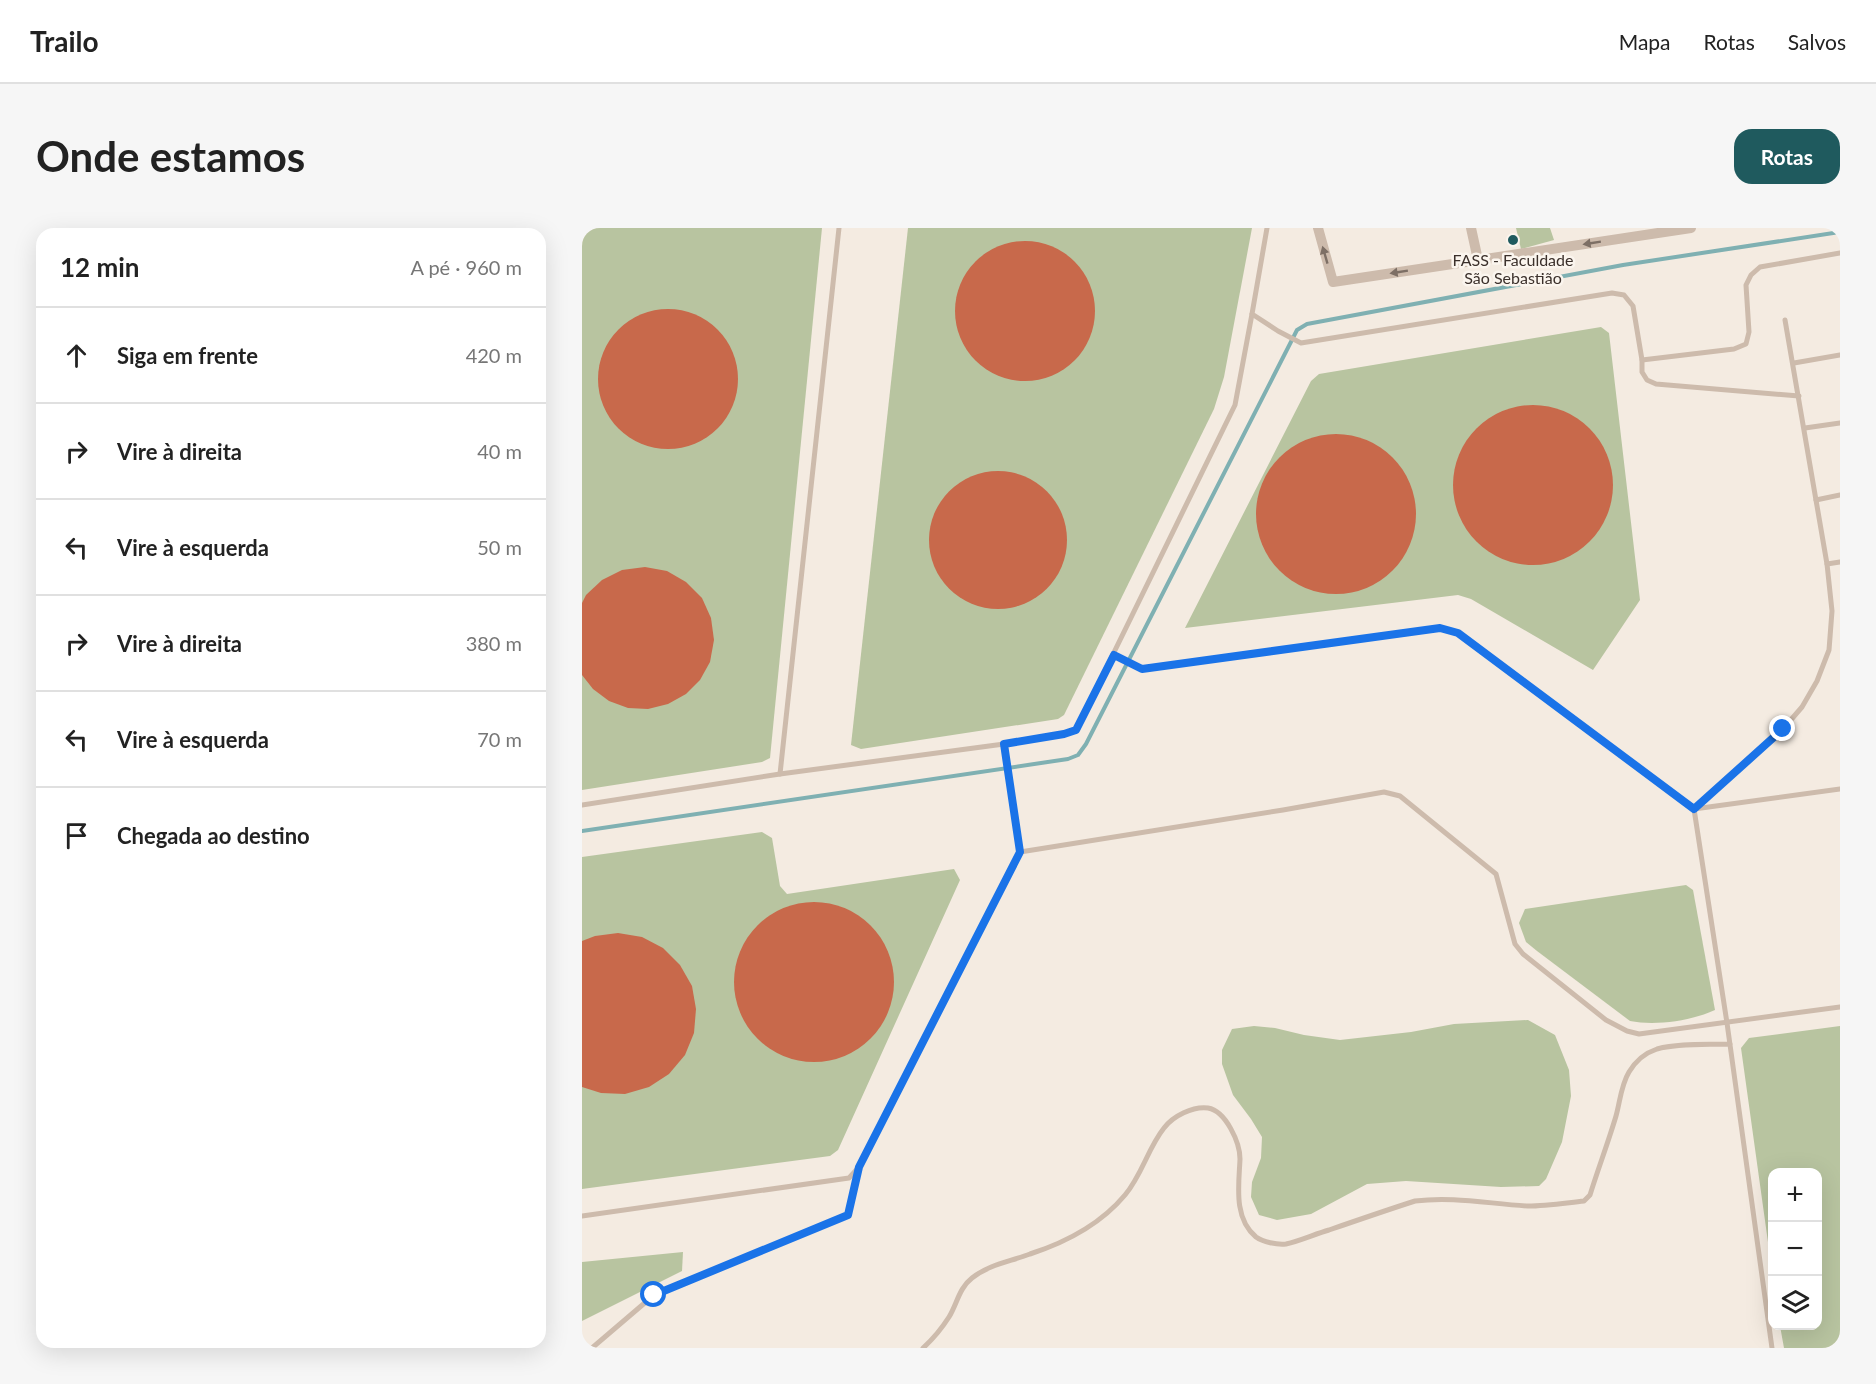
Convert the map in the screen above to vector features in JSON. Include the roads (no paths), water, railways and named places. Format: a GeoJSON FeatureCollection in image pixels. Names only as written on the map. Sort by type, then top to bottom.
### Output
{"type":"FeatureCollection","features":[{"type":"Feature","properties":{"kind":"street"},"geometry":{"type":"LineString","coordinates":[[1318,228],[1333,282],[1478,260],[1632,232],[1691,228]]}},
{"type":"Feature","properties":{"kind":"street"},"geometry":{"type":"LineString","coordinates":[[1471,228],[1478,260]]}},
{"type":"Feature","properties":{"kind":"lane"},"geometry":{"type":"LineString","coordinates":[[780,774],[839,228]]}},
{"type":"Feature","properties":{"kind":"lane"},"geometry":{"type":"LineString","coordinates":[[582,805],[780,774],[1004,744],[1076,730],[1235,405],[1267,228]]}},
{"type":"Feature","properties":{"kind":"lane"},"geometry":{"type":"LineString","coordinates":[[1642,360],[1734,349],[1746,344],[1749,332],[1746,285],[1751,275],[1760,267],[1840,253]]}},
{"type":"Feature","properties":{"kind":"lane"},"geometry":{"type":"LineString","coordinates":[[1252,314],[1278,332],[1301,343],[1612,293],[1624,295],[1633,306],[1642,372],[1647,380],[1656,384],[1799,396]]}},
{"type":"Feature","properties":{"kind":"lane"},"geometry":{"type":"LineString","coordinates":[[1694,809],[1783,729],[1802,707],[1817,681],[1829,650],[1832,611],[1827,564],[1785,320]]}},
{"type":"Feature","properties":{"kind":"lane"},"geometry":{"type":"LineString","coordinates":[[1794,363],[1840,355]]}},
{"type":"Feature","properties":{"kind":"lane"},"geometry":{"type":"LineString","coordinates":[[1805,428],[1840,423]]}},
{"type":"Feature","properties":{"kind":"lane"},"geometry":{"type":"LineString","coordinates":[[1816,500],[1840,495]]}},
{"type":"Feature","properties":{"kind":"lane"},"geometry":{"type":"LineString","coordinates":[[1827,564],[1840,562]]}},
{"type":"Feature","properties":{"kind":"lane"},"geometry":{"type":"LineString","coordinates":[[1114,655],[1142,669],[1440,628],[1458,633],[1694,809],[1840,789]]}},
{"type":"Feature","properties":{"kind":"lane"},"geometry":{"type":"LineString","coordinates":[[592,1348],[654,1295],[848,1215],[859,1167],[1020,852],[1004,744]]}},
{"type":"Feature","properties":{"kind":"lane"},"geometry":{"type":"LineString","coordinates":[[1020,852],[1384,792],[1400,796],[1496,874],[1515,944],[1523,954],[1606,1020],[1627,1031],[1639,1034],[1840,1007]]}},
{"type":"Feature","properties":{"kind":"lane"},"geometry":{"type":"LineString","coordinates":[[1694,809],[1727,1023],[1772,1348]]}},
{"type":"Feature","properties":{"kind":"lane"},"geometry":{"type":"LineString","coordinates":[[923,1348],[950,1316],[960,1292],[969,1280],[987,1268],[1053,1246],[1076,1236],[1093,1225],[1126,1193],[1164,1127],[1179,1115],[1194,1109],[1210,1108],[1223,1117],[1233,1132],[1240,1157],[1238,1195],[1245,1222],[1254,1235],[1262,1240],[1284,1244],[1416,1201],[1455,1198],[1530,1206],[1584,1201],[1590,1195],[1622,1089],[1628,1073],[1635,1064],[1645,1054],[1657,1049],[1730,1044]]}},
{"type":"Feature","properties":{"kind":"lane"},"geometry":{"type":"LineString","coordinates":[[582,1216],[849,1178],[859,1167]]}},
{"type":"Feature","properties":{"kind":"waterway"},"geometry":{"type":"LineString","coordinates":[[582,831],[1068,759],[1078,755],[1086,744],[1297,330],[1307,324],[1623,265],[1840,232]]}},
{"type":"Feature","properties":{"kind":"place","name":"FASS - Faculdade São Sebastião"},"geometry":{"type":"Point","coordinates":[1513,240]}}]}
